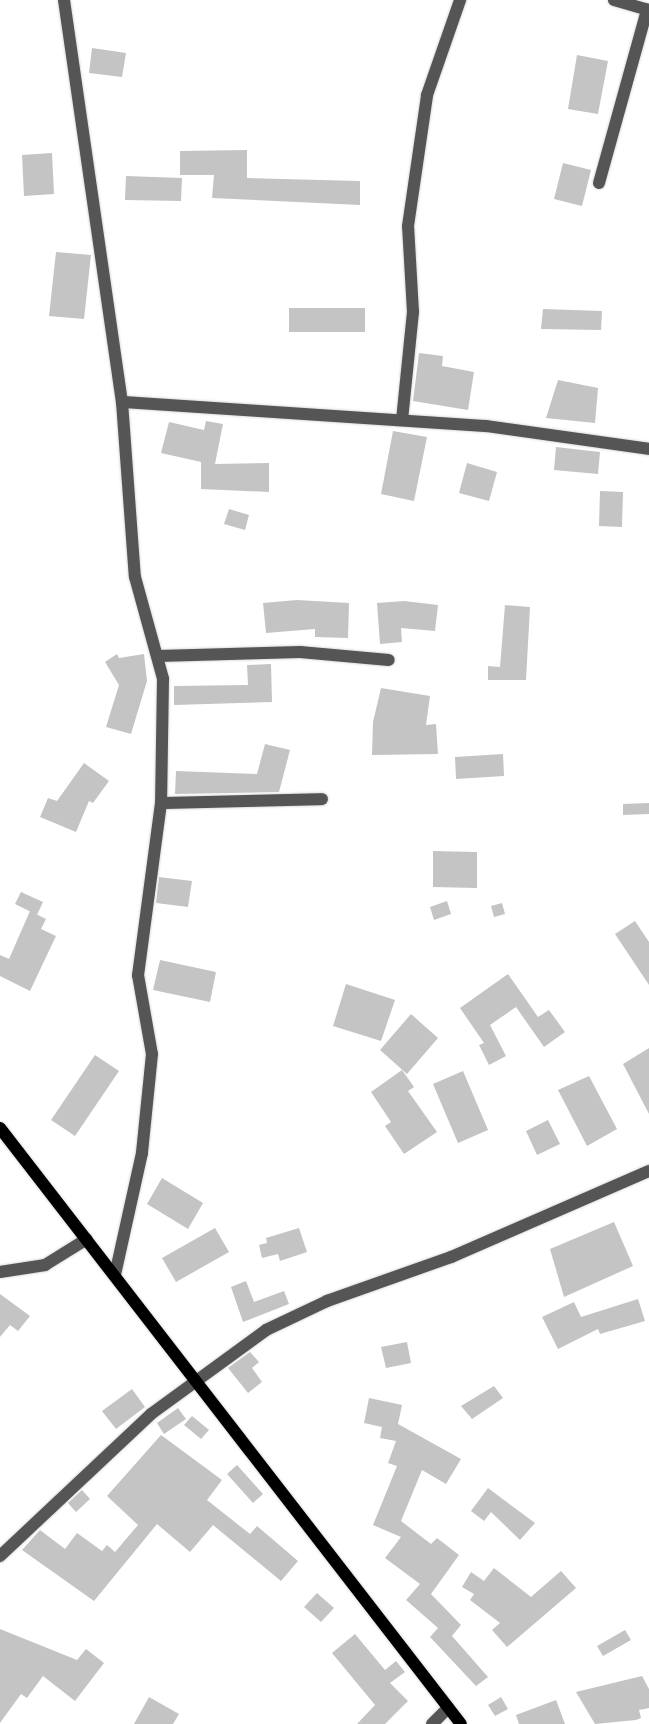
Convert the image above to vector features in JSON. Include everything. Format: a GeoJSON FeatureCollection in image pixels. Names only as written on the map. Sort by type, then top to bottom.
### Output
{"type":"FeatureCollection","features":[{"type":"Feature","properties":{"kind":"main road"},"geometry":{"type":"LineString","coordinates":[[0,1128],[461,1724]]}},
{"type":"Feature","properties":{"kind":"street"},"geometry":{"type":"LineString","coordinates":[[64,0],[122,402],[135,577],[164,679],[161,803],[138,975],[152,1054],[142,1153],[115,1275]]}},
{"type":"Feature","properties":{"kind":"street"},"geometry":{"type":"LineString","coordinates":[[402,420],[413,312],[408,226],[427,95],[460,0]]}},
{"type":"Feature","properties":{"kind":"street"},"geometry":{"type":"LineString","coordinates":[[599,183],[648,10],[614,0]]}},
{"type":"Feature","properties":{"kind":"street"},"geometry":{"type":"LineString","coordinates":[[122,402],[486,426],[649,449]]}},
{"type":"Feature","properties":{"kind":"street"},"geometry":{"type":"LineString","coordinates":[[158,656],[300,652],[389,660]]}},
{"type":"Feature","properties":{"kind":"street"},"geometry":{"type":"LineString","coordinates":[[161,803],[322,799]]}},
{"type":"Feature","properties":{"kind":"street"},"geometry":{"type":"LineString","coordinates":[[0,1556],[84,1475],[195,1379],[266,1330],[326,1301],[452,1258],[649,1171]]}},
{"type":"Feature","properties":{"kind":"street"},"geometry":{"type":"LineString","coordinates":[[0,1272],[45,1265],[87,1239]]}},
{"type":"Feature","properties":{"kind":"street"},"geometry":{"type":"LineString","coordinates":[[432,1724],[448,1708]]}},
{"type":"Feature","properties":{"kind":"building"},"geometry":{"type":"Polygon","coordinates":[[[92,48],[126,53],[122,77],[89,73],[92,48]]]}},
{"type":"Feature","properties":{"kind":"building"},"geometry":{"type":"Polygon","coordinates":[[[577,55],[608,61],[598,114],[568,109],[577,55]]]}},
{"type":"Feature","properties":{"kind":"building"},"geometry":{"type":"Polygon","coordinates":[[[247,150],[247,178],[360,181],[360,205],[212,198],[214,175],[180,175],[180,151],[247,150]]]}},
{"type":"Feature","properties":{"kind":"building"},"geometry":{"type":"Polygon","coordinates":[[[52,153],[54,194],[24,196],[22,155],[52,153]]]}},
{"type":"Feature","properties":{"kind":"building"},"geometry":{"type":"Polygon","coordinates":[[[563,163],[591,170],[582,206],[554,199],[563,163]]]}},
{"type":"Feature","properties":{"kind":"building"},"geometry":{"type":"Polygon","coordinates":[[[126,176],[182,178],[181,201],[125,200],[126,176]]]}},
{"type":"Feature","properties":{"kind":"building"},"geometry":{"type":"Polygon","coordinates":[[[56,252],[91,255],[84,319],[49,316],[56,252]]]}},
{"type":"Feature","properties":{"kind":"building"},"geometry":{"type":"Polygon","coordinates":[[[289,308],[365,308],[365,332],[289,332],[289,308]]]}},
{"type":"Feature","properties":{"kind":"building"},"geometry":{"type":"Polygon","coordinates":[[[543,309],[602,311],[601,330],[541,329],[543,309]]]}},
{"type":"Feature","properties":{"kind":"building"},"geometry":{"type":"Polygon","coordinates":[[[419,353],[443,356],[442,366],[474,372],[468,410],[413,401],[419,353]]]}},
{"type":"Feature","properties":{"kind":"building"},"geometry":{"type":"Polygon","coordinates":[[[558,380],[598,388],[595,423],[546,418],[558,380]]]}},
{"type":"Feature","properties":{"kind":"building"},"geometry":{"type":"Polygon","coordinates":[[[206,421],[223,424],[215,464],[269,463],[269,492],[201,489],[201,462],[161,453],[169,422],[204,430],[206,421]]]}},
{"type":"Feature","properties":{"kind":"building"},"geometry":{"type":"Polygon","coordinates":[[[393,431],[427,437],[414,501],[381,494],[393,431]]]}},
{"type":"Feature","properties":{"kind":"building"},"geometry":{"type":"Polygon","coordinates":[[[556,447],[600,452],[598,474],[554,470],[556,447]]]}},
{"type":"Feature","properties":{"kind":"building"},"geometry":{"type":"Polygon","coordinates":[[[467,463],[497,472],[489,501],[459,493],[467,463]]]}},
{"type":"Feature","properties":{"kind":"building"},"geometry":{"type":"Polygon","coordinates":[[[600,491],[623,492],[622,527],[599,526],[600,491]]]}},
{"type":"Feature","properties":{"kind":"building"},"geometry":{"type":"Polygon","coordinates":[[[229,509],[249,515],[245,530],[224,524],[229,509]]]}},
{"type":"Feature","properties":{"kind":"building"},"geometry":{"type":"Polygon","coordinates":[[[297,600],[349,603],[348,638],[315,637],[315,629],[266,633],[263,603],[297,600]]]}},
{"type":"Feature","properties":{"kind":"building"},"geometry":{"type":"Polygon","coordinates":[[[404,601],[438,605],[435,631],[401,628],[402,642],[380,644],[377,603],[404,601]]]}},
{"type":"Feature","properties":{"kind":"building"},"geometry":{"type":"Polygon","coordinates":[[[505,605],[530,607],[526,680],[488,680],[488,666],[500,667],[505,605]]]}},
{"type":"Feature","properties":{"kind":"building"},"geometry":{"type":"Polygon","coordinates":[[[117,654],[119,658],[144,654],[147,681],[131,734],[106,727],[119,685],[105,662],[117,654]]]}},
{"type":"Feature","properties":{"kind":"building"},"geometry":{"type":"Polygon","coordinates":[[[271,664],[272,702],[174,705],[174,686],[248,685],[247,665],[271,664]]]}},
{"type":"Feature","properties":{"kind":"building"},"geometry":{"type":"Polygon","coordinates":[[[381,688],[430,696],[426,725],[436,724],[438,754],[372,755],[373,722],[381,688]]]}},
{"type":"Feature","properties":{"kind":"building"},"geometry":{"type":"Polygon","coordinates":[[[265,744],[290,750],[279,792],[175,794],[176,771],[257,774],[265,744]]]}},
{"type":"Feature","properties":{"kind":"building"},"geometry":{"type":"Polygon","coordinates":[[[503,754],[504,776],[456,779],[455,757],[503,754]]]}},
{"type":"Feature","properties":{"kind":"building"},"geometry":{"type":"Polygon","coordinates":[[[84,763],[109,781],[93,803],[89,801],[76,832],[40,817],[48,798],[57,801],[84,763]]]}},
{"type":"Feature","properties":{"kind":"building"},"geometry":{"type":"Polygon","coordinates":[[[649,803],[649,814],[623,815],[623,804],[649,803]]]}},
{"type":"Feature","properties":{"kind":"building"},"geometry":{"type":"Polygon","coordinates":[[[433,851],[477,852],[477,888],[433,887],[433,851]]]}},
{"type":"Feature","properties":{"kind":"building"},"geometry":{"type":"Polygon","coordinates":[[[159,877],[192,881],[188,907],[156,903],[159,877]]]}},
{"type":"Feature","properties":{"kind":"building"},"geometry":{"type":"Polygon","coordinates":[[[21,892],[43,902],[37,915],[15,904],[21,892]]]}},
{"type":"Feature","properties":{"kind":"building"},"geometry":{"type":"Polygon","coordinates":[[[447,901],[451,914],[434,920],[430,907],[447,901]]]}},
{"type":"Feature","properties":{"kind":"building"},"geometry":{"type":"Polygon","coordinates":[[[502,903],[505,914],[494,917],[491,906],[502,903]]]}},
{"type":"Feature","properties":{"kind":"building"},"geometry":{"type":"Polygon","coordinates":[[[30,911],[46,919],[41,929],[56,936],[30,991],[0,976],[0,955],[9,959],[30,911]]]}},
{"type":"Feature","properties":{"kind":"building"},"geometry":{"type":"Polygon","coordinates":[[[635,921],[649,942],[649,985],[615,934],[635,921]]]}},
{"type":"Feature","properties":{"kind":"building"},"geometry":{"type":"Polygon","coordinates":[[[160,960],[216,972],[210,1002],[153,990],[160,960]]]}},
{"type":"Feature","properties":{"kind":"building"},"geometry":{"type":"Polygon","coordinates":[[[508,974],[538,1017],[549,1010],[565,1032],[544,1047],[516,1007],[490,1025],[506,1056],[489,1065],[479,1045],[484,1043],[460,1008],[508,974]]]}},
{"type":"Feature","properties":{"kind":"building"},"geometry":{"type":"Polygon","coordinates":[[[346,984],[395,1000],[381,1041],[333,1026],[346,984]]]}},
{"type":"Feature","properties":{"kind":"building"},"geometry":{"type":"Polygon","coordinates":[[[411,1014],[438,1038],[407,1074],[380,1050],[411,1014]]]}},
{"type":"Feature","properties":{"kind":"building"},"geometry":{"type":"Polygon","coordinates":[[[649,1048],[649,1114],[623,1064],[649,1048]]]}},
{"type":"Feature","properties":{"kind":"building"},"geometry":{"type":"Polygon","coordinates":[[[95,1055],[119,1071],[75,1136],[51,1120],[95,1055]]]}},
{"type":"Feature","properties":{"kind":"building"},"geometry":{"type":"Polygon","coordinates":[[[402,1070],[414,1087],[408,1091],[437,1132],[404,1154],[385,1126],[391,1122],[371,1092],[402,1070]]]}},
{"type":"Feature","properties":{"kind":"building"},"geometry":{"type":"Polygon","coordinates":[[[463,1071],[488,1130],[458,1143],[433,1084],[463,1071]]]}},
{"type":"Feature","properties":{"kind":"building"},"geometry":{"type":"Polygon","coordinates":[[[589,1076],[617,1129],[587,1146],[558,1090],[589,1076]]]}},
{"type":"Feature","properties":{"kind":"building"},"geometry":{"type":"Polygon","coordinates":[[[548,1120],[560,1144],[537,1155],[526,1131],[548,1120]]]}},
{"type":"Feature","properties":{"kind":"building"},"geometry":{"type":"Polygon","coordinates":[[[162,1178],[203,1203],[188,1229],[147,1204],[162,1178]]]}},
{"type":"Feature","properties":{"kind":"building"},"geometry":{"type":"Polygon","coordinates":[[[614,1222],[633,1266],[564,1297],[550,1249],[614,1222]]]}},
{"type":"Feature","properties":{"kind":"building"},"geometry":{"type":"Polygon","coordinates":[[[215,1228],[229,1252],[176,1282],[162,1258],[215,1228]]]}},
{"type":"Feature","properties":{"kind":"building"},"geometry":{"type":"Polygon","coordinates":[[[299,1228],[307,1252],[280,1261],[278,1254],[262,1258],[259,1245],[267,1243],[266,1238],[299,1228]]]}},
{"type":"Feature","properties":{"kind":"building"},"geometry":{"type":"Polygon","coordinates":[[[246,1281],[254,1302],[284,1291],[289,1304],[243,1322],[231,1287],[246,1281]]]}},
{"type":"Feature","properties":{"kind":"building"},"geometry":{"type":"Polygon","coordinates":[[[0,1294],[30,1316],[18,1331],[10,1325],[0,1337],[0,1294]]]}},
{"type":"Feature","properties":{"kind":"building"},"geometry":{"type":"Polygon","coordinates":[[[638,1299],[645,1321],[600,1334],[598,1329],[558,1349],[542,1317],[574,1302],[581,1317],[638,1299]]]}},
{"type":"Feature","properties":{"kind":"building"},"geometry":{"type":"Polygon","coordinates":[[[407,1342],[411,1363],[386,1368],[381,1347],[407,1342]]]}},
{"type":"Feature","properties":{"kind":"building"},"geometry":{"type":"Polygon","coordinates":[[[250,1352],[259,1362],[252,1368],[262,1382],[248,1393],[228,1368],[250,1352]]]}},
{"type":"Feature","properties":{"kind":"building"},"geometry":{"type":"Polygon","coordinates":[[[494,1386],[503,1398],[472,1419],[461,1406],[494,1386]]]}},
{"type":"Feature","properties":{"kind":"building"},"geometry":{"type":"Polygon","coordinates":[[[132,1389],[145,1407],[116,1429],[102,1411],[132,1389]]]}},
{"type":"Feature","properties":{"kind":"building"},"geometry":{"type":"Polygon","coordinates":[[[369,1398],[402,1405],[398,1424],[461,1459],[446,1484],[422,1470],[401,1521],[431,1544],[437,1538],[459,1555],[431,1594],[461,1625],[452,1636],[488,1677],[476,1686],[430,1637],[438,1628],[406,1600],[420,1584],[385,1558],[401,1537],[373,1525],[397,1466],[388,1463],[396,1441],[380,1438],[382,1427],[364,1423],[369,1398]]]}},
{"type":"Feature","properties":{"kind":"building"},"geometry":{"type":"Polygon","coordinates":[[[178,1408],[186,1419],[164,1434],[157,1423],[178,1408]]]}},
{"type":"Feature","properties":{"kind":"building"},"geometry":{"type":"Polygon","coordinates":[[[192,1416],[209,1430],[201,1439],[184,1425],[192,1416]]]}},
{"type":"Feature","properties":{"kind":"building"},"geometry":{"type":"Polygon","coordinates":[[[161,1435],[222,1480],[207,1500],[250,1534],[257,1526],[298,1561],[281,1581],[213,1525],[190,1552],[157,1524],[94,1601],[22,1550],[40,1530],[65,1549],[77,1533],[102,1551],[107,1545],[115,1552],[138,1525],[107,1496],[161,1435]]]}},
{"type":"Feature","properties":{"kind":"building"},"geometry":{"type":"Polygon","coordinates":[[[237,1465],[263,1494],[253,1503],[227,1474],[237,1465]]]}},
{"type":"Feature","properties":{"kind":"building"},"geometry":{"type":"Polygon","coordinates":[[[488,1488],[535,1523],[520,1540],[491,1512],[484,1521],[471,1511],[488,1488]]]}},
{"type":"Feature","properties":{"kind":"building"},"geometry":{"type":"Polygon","coordinates":[[[82,1490],[90,1499],[76,1512],[68,1503],[82,1490]]]}},
{"type":"Feature","properties":{"kind":"building"},"geometry":{"type":"Polygon","coordinates":[[[494,1568],[531,1597],[561,1571],[576,1588],[507,1647],[492,1630],[500,1623],[470,1600],[474,1594],[462,1587],[471,1572],[484,1581],[494,1568]]]}},
{"type":"Feature","properties":{"kind":"building"},"geometry":{"type":"Polygon","coordinates":[[[317,1593],[334,1608],[321,1622],[304,1607],[317,1593]]]}},
{"type":"Feature","properties":{"kind":"building"},"geometry":{"type":"Polygon","coordinates":[[[0,1629],[77,1660],[86,1649],[104,1663],[75,1701],[43,1676],[27,1698],[21,1694],[0,1723],[0,1629]]]}},
{"type":"Feature","properties":{"kind":"building"},"geometry":{"type":"Polygon","coordinates":[[[625,1630],[631,1640],[603,1656],[597,1646],[625,1630]]]}},
{"type":"Feature","properties":{"kind":"building"},"geometry":{"type":"Polygon","coordinates":[[[355,1634],[385,1670],[396,1661],[405,1672],[390,1683],[408,1701],[385,1724],[357,1724],[375,1705],[332,1653],[355,1634]]]}},
{"type":"Feature","properties":{"kind":"building"},"geometry":{"type":"Polygon","coordinates":[[[642,1676],[649,1689],[649,1708],[639,1710],[641,1718],[636,1720],[595,1724],[576,1692],[642,1676]]]}},
{"type":"Feature","properties":{"kind":"building"},"geometry":{"type":"Polygon","coordinates":[[[149,1697],[179,1714],[173,1724],[134,1724],[149,1697]]]}},
{"type":"Feature","properties":{"kind":"building"},"geometry":{"type":"Polygon","coordinates":[[[501,1697],[508,1709],[495,1716],[488,1705],[501,1697]]]}},
{"type":"Feature","properties":{"kind":"building"},"geometry":{"type":"Polygon","coordinates":[[[556,1700],[565,1724],[519,1724],[516,1715],[556,1700]]]}}]}
